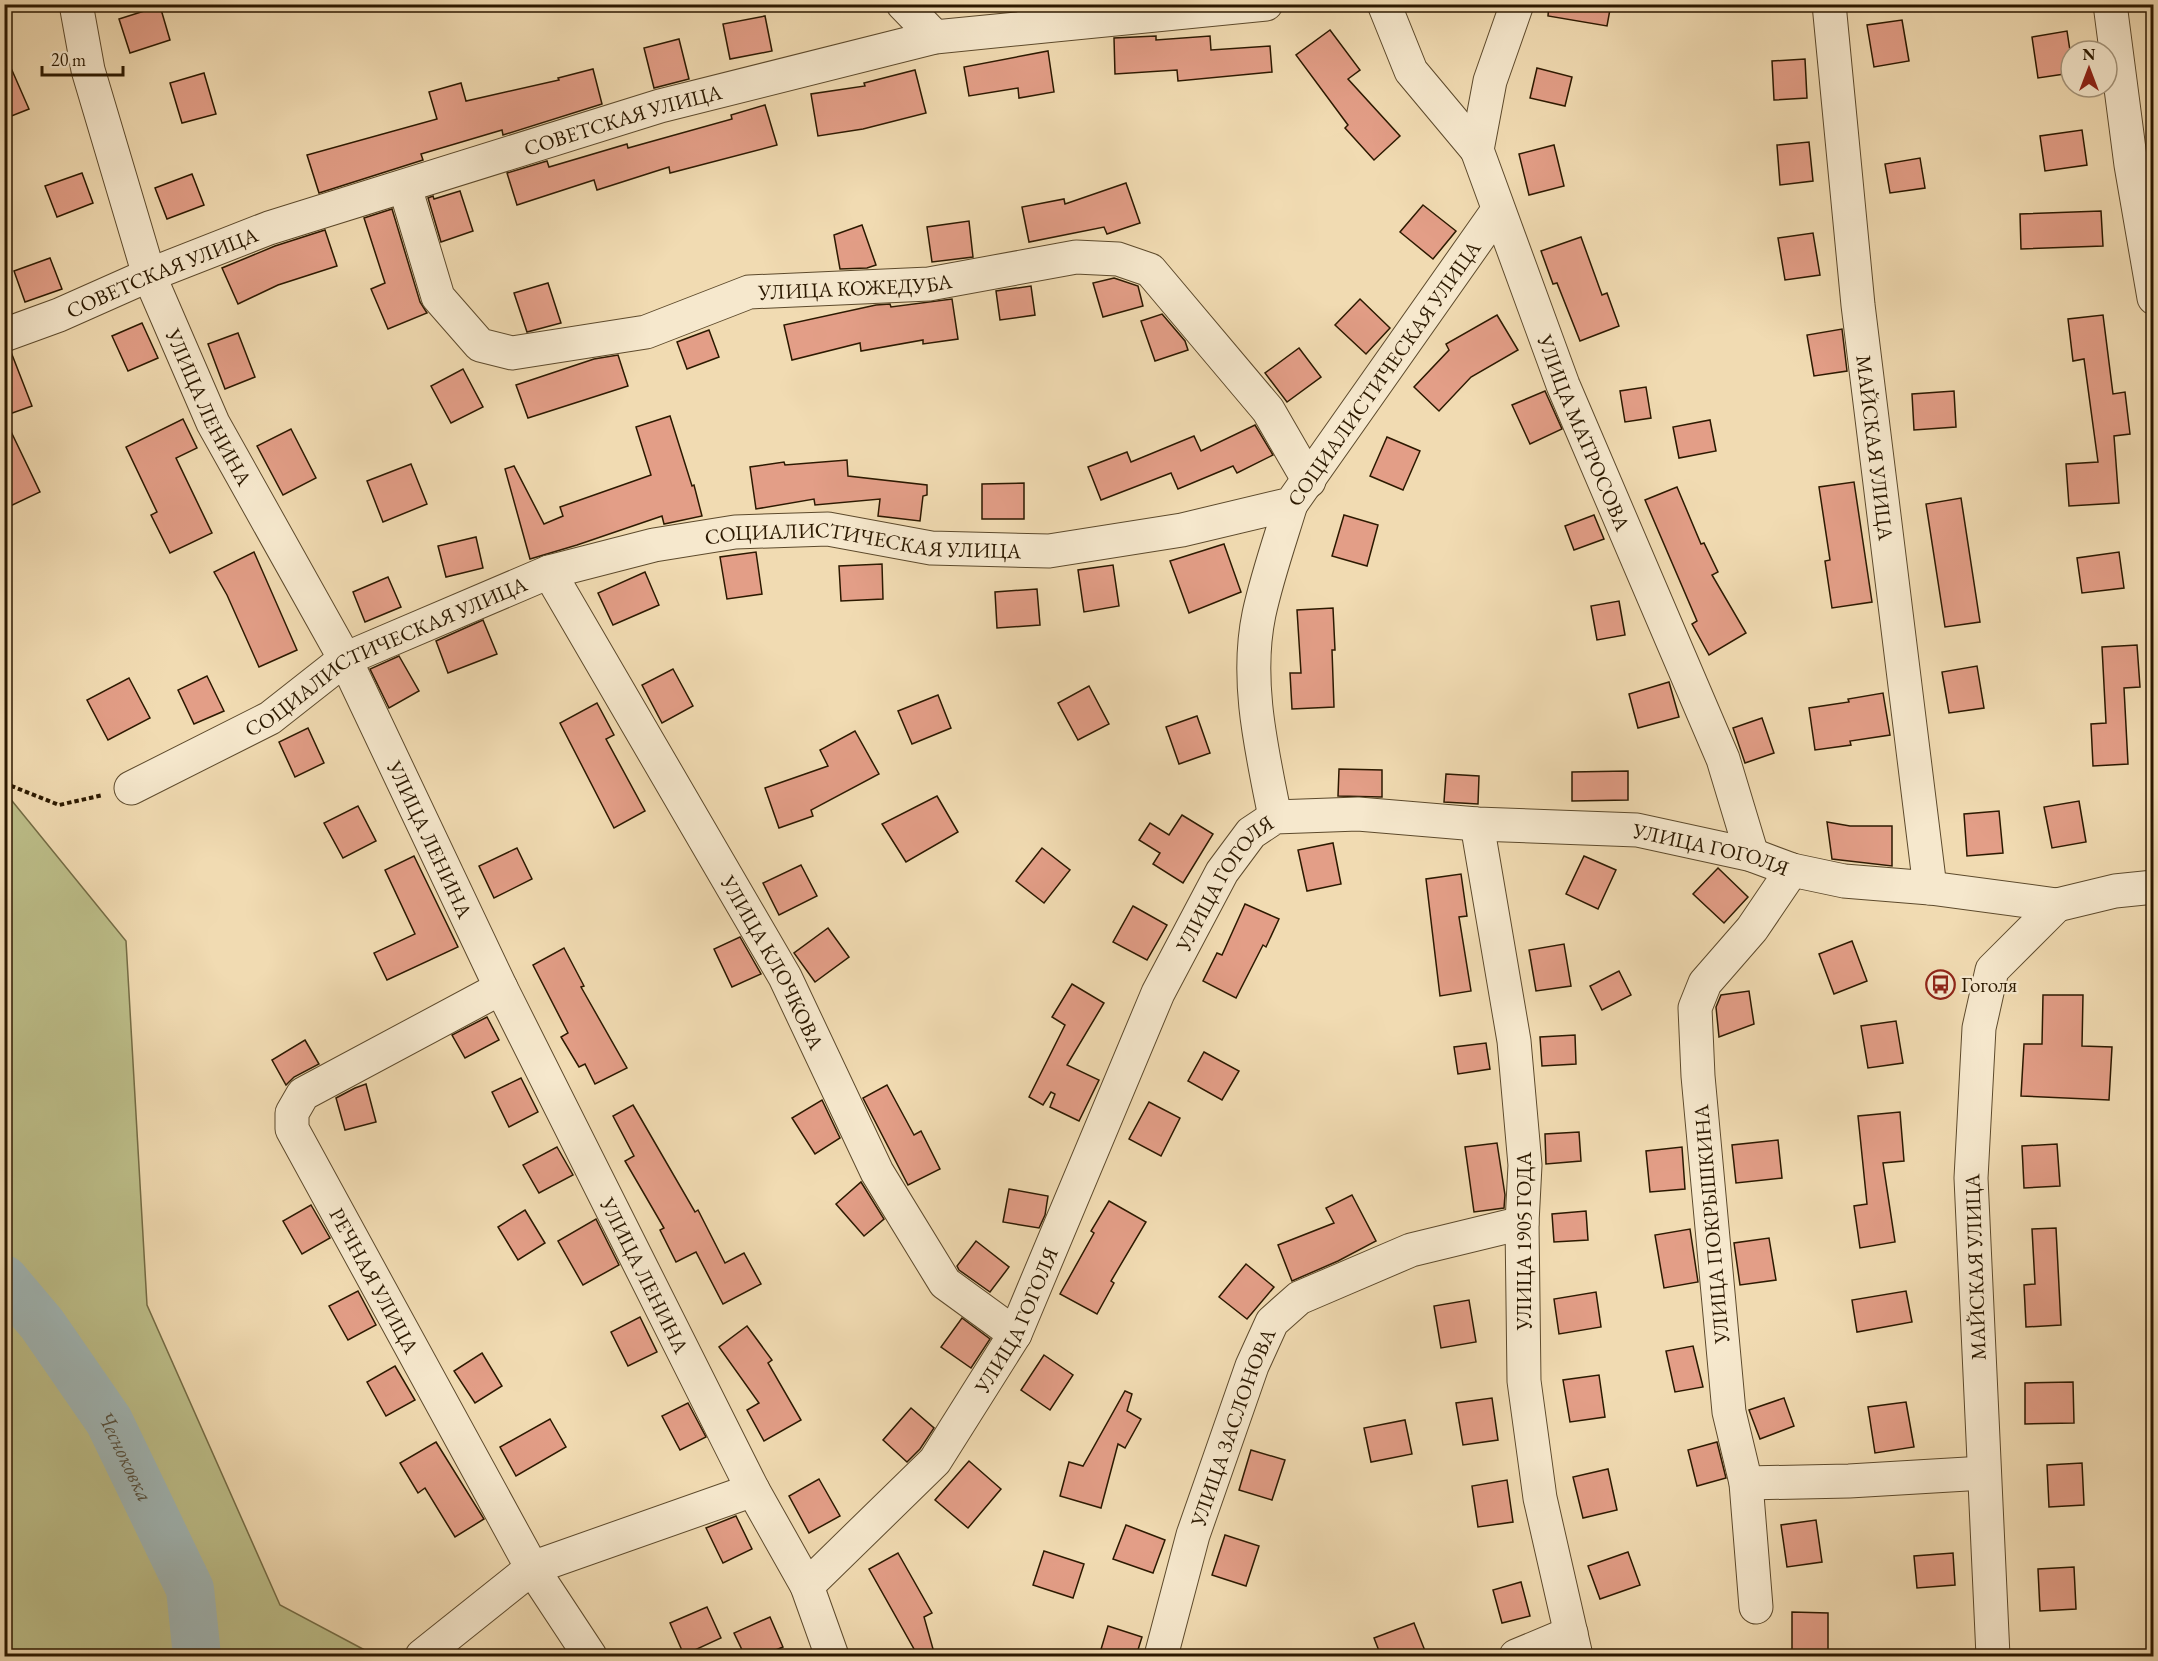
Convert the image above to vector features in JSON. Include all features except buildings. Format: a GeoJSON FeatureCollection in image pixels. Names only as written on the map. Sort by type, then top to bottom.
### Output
{"type":"FeatureCollection","features":[{"type":"Feature","properties":{"kind":"street","name":"УЛИЦА ЛЕНИНА"},"geometry":{"type":"LineString","coordinates":[[76,4],[88,70],[149,275],[213,423],[345,659],[501,988],[753,1490],[807,1586],[832,1656]]}},
{"type":"Feature","properties":{"kind":"street"},"geometry":{"type":"LineString","coordinates":[[903,4],[935,37]]}},
{"type":"Feature","properties":{"kind":"street","name":"СОВЕТСКАЯ УЛИЦА"},"geometry":{"type":"LineString","coordinates":[[4,335],[59,315],[149,275],[269,228],[660,106],[935,37],[1266,4]]}},
{"type":"Feature","properties":{"kind":"street"},"geometry":{"type":"LineString","coordinates":[[1384,4],[1411,71],[1477,150]]}},
{"type":"Feature","properties":{"kind":"street","name":"УЛИЦА МАТРОСОВА"},"geometry":{"type":"LineString","coordinates":[[1517,4],[1490,81],[1477,150],[1563,385],[1723,759],[1752,855]]}},
{"type":"Feature","properties":{"kind":"street","name":"МАЙСКАЯ УЛИЦА"},"geometry":{"type":"LineString","coordinates":[[1829,4],[1858,305],[1930,888]]}},
{"type":"Feature","properties":{"kind":"street"},"geometry":{"type":"LineString","coordinates":[[2110,4],[2131,165],[2154,298]]}},
{"type":"Feature","properties":{"kind":"street","name":"УЛИЦА КОЖЕДУБА"},"geometry":{"type":"LineString","coordinates":[[405,187],[438,297],[480,345],[512,353],[646,332],[749,292],[929,284],[1076,257],[1118,259],[1150,270],[1268,410],[1300,492]]}},
{"type":"Feature","properties":{"kind":"street","name":"СОЦИАЛИСТИЧЕСКАЯ УЛИЦА"},"geometry":{"type":"LineString","coordinates":[[131,788],[270,718],[345,659],[549,572],[654,545],[735,532],[828,529],[931,548],[1049,551],[1182,530],[1300,492],[1498,210]]}},
{"type":"Feature","properties":{"kind":"street"},"geometry":{"type":"LineString","coordinates":[[1275,817],[1262,748],[1253,679],[1259,615],[1300,492]]}},
{"type":"Feature","properties":{"kind":"street","name":"УЛИЦА КЛОЧКОВА"},"geometry":{"type":"LineString","coordinates":[[549,572],[785,977],[877,1172],[901,1212],[945,1283],[1015,1334]]}},
{"type":"Feature","properties":{"kind":"street","name":"УЛИЦА ГОГОЛЯ"},"geometry":{"type":"LineString","coordinates":[[807,1586],[935,1461],[1015,1334],[1158,993],[1222,872],[1251,833],[1275,817],[1358,814],[1477,824],[1637,830],[1752,855],[1792,870],[1844,881],[1930,888],[2057,905],[2115,891],[2154,887]]}},
{"type":"Feature","properties":{"kind":"street","name":"УЛИЦА 1905 ГОДА"},"geometry":{"type":"LineString","coordinates":[[1477,824],[1514,1041],[1525,1165],[1522,1224],[1524,1381],[1540,1498],[1574,1645]]}},
{"type":"Feature","properties":{"kind":"street","name":"УЛИЦА ПОКРЫШКИНА"},"geometry":{"type":"LineString","coordinates":[[1756,1607],[1746,1484],[1729,1412],[1698,1076],[1695,1008],[1705,983],[1752,929],[1792,870]]}},
{"type":"Feature","properties":{"kind":"street","name":"МАЙСКАЯ УЛИЦА"},"geometry":{"type":"LineString","coordinates":[[1993,1656],[1971,1178],[1979,1028],[1992,970],[2057,905]]}},
{"type":"Feature","properties":{"kind":"street","name":"РЕЧНАЯ УЛИЦА"},"geometry":{"type":"LineString","coordinates":[[501,988],[303,1094],[292,1113],[292,1130],[532,1568],[590,1656]]}},
{"type":"Feature","properties":{"kind":"street","name":"УЛИЦА ЗАСЛОНОВА"},"geometry":{"type":"LineString","coordinates":[[1161,1656],[1193,1535],[1252,1366],[1272,1322],[1299,1298],[1411,1250],[1522,1224]]}},
{"type":"Feature","properties":{"kind":"street"},"geometry":{"type":"LineString","coordinates":[[1746,1484],[1984,1473]]}},
{"type":"Feature","properties":{"kind":"street"},"geometry":{"type":"LineString","coordinates":[[422,1656],[532,1568],[753,1490]]}},
{"type":"Feature","properties":{"kind":"street"},"geometry":{"type":"LineString","coordinates":[[1516,1656],[1574,1645]]}},
{"type":"Feature","properties":{"kind":"path"},"geometry":{"type":"LineString","coordinates":[[4,783],[59,805],[131,788]]}},
{"type":"Feature","properties":{"kind":"green space"},"geometry":{"type":"Polygon","coordinates":[[[4,791],[126,941],[147,1305],[280,1605],[376,1656],[5,1656],[4,791]]]}},
{"type":"Feature","properties":{"kind":"waterway","name":"Чесноковка"},"geometry":{"type":"LineString","coordinates":[[4,1279],[42,1324],[109,1421],[190,1589],[197,1656]]}},
{"type":"Feature","properties":{"kind":"place","name":"Гоголя"},"geometry":{"type":"Point","coordinates":[1940,984]}}]}
